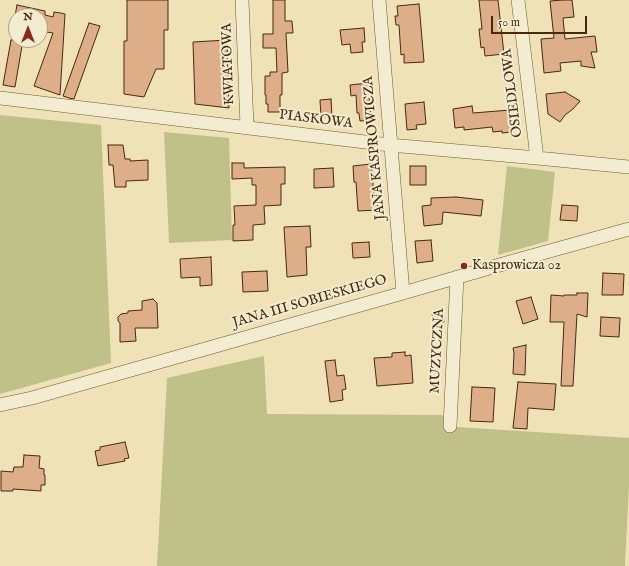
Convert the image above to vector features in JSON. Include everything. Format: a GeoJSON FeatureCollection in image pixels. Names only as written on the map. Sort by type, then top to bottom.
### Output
{"type":"FeatureCollection","features":[{"type":"Feature","properties":{"kind":"street","name":"KWIATOWA"},"geometry":{"type":"LineString","coordinates":[[242,0],[247,127]]}},
{"type":"Feature","properties":{"kind":"street","name":"JANA KASPROWICZA"},"geometry":{"type":"LineString","coordinates":[[379,0],[403,293]]}},
{"type":"Feature","properties":{"kind":"street","name":"OSIEDLOWA"},"geometry":{"type":"LineString","coordinates":[[518,0],[537,158]]}},
{"type":"Feature","properties":{"kind":"street","name":"PIASKOWA"},"geometry":{"type":"LineString","coordinates":[[0,98],[390,145],[629,167]]}},
{"type":"Feature","properties":{"kind":"street","name":"JANA III SOBIESKIEGO"},"geometry":{"type":"LineString","coordinates":[[0,405],[32,398],[629,229]]}},
{"type":"Feature","properties":{"kind":"street","name":"MUZYCZNA"},"geometry":{"type":"LineString","coordinates":[[450,426],[457,277]]}},
{"type":"Feature","properties":{"kind":"green space"},"geometry":{"type":"Polygon","coordinates":[[[0,115],[101,125],[111,363],[0,394],[0,115]]]}},
{"type":"Feature","properties":{"kind":"green space"},"geometry":{"type":"Polygon","coordinates":[[[164,132],[229,138],[232,240],[169,243],[164,132]]]}},
{"type":"Feature","properties":{"kind":"green space"},"geometry":{"type":"Polygon","coordinates":[[[507,166],[555,172],[548,241],[498,255],[507,166]]]}},
{"type":"Feature","properties":{"kind":"green space"},"geometry":{"type":"Polygon","coordinates":[[[264,356],[267,414],[442,415],[457,427],[629,438],[629,484],[625,566],[157,566],[167,378],[264,356]]]}},
{"type":"Feature","properties":{"kind":"building"},"geometry":{"type":"Polygon","coordinates":[[[127,0],[168,0],[168,30],[164,30],[164,69],[156,69],[144,97],[124,94],[124,41],[127,41],[127,0]]]}},
{"type":"Feature","properties":{"kind":"building"},"geometry":{"type":"Polygon","coordinates":[[[273,0],[285,0],[285,21],[292,21],[293,33],[286,33],[288,72],[282,73],[280,112],[268,112],[268,104],[266,104],[265,95],[265,76],[270,76],[270,72],[277,72],[276,48],[263,48],[263,34],[273,34],[273,0]]]}},
{"type":"Feature","properties":{"kind":"building"},"geometry":{"type":"Polygon","coordinates":[[[479,0],[498,0],[504,54],[485,56],[484,47],[481,48],[479,29],[482,29],[479,0]]]}},
{"type":"Feature","properties":{"kind":"building"},"geometry":{"type":"Polygon","coordinates":[[[572,0],[574,17],[563,18],[565,39],[595,36],[597,52],[591,52],[595,68],[581,66],[581,61],[560,63],[561,71],[544,73],[541,39],[554,38],[550,1],[572,0]]]}},
{"type":"Feature","properties":{"kind":"building"},"geometry":{"type":"Polygon","coordinates":[[[419,4],[424,62],[404,63],[404,54],[401,55],[399,25],[396,25],[395,16],[398,16],[397,6],[419,4]]]}},
{"type":"Feature","properties":{"kind":"building"},"geometry":{"type":"Polygon","coordinates":[[[17,5],[31,8],[16,8],[17,5]]]}},
{"type":"Feature","properties":{"kind":"building"},"geometry":{"type":"Polygon","coordinates":[[[54,12],[65,14],[60,95],[34,86],[53,33],[48,32],[48,16],[53,17],[54,12]]]}},
{"type":"Feature","properties":{"kind":"building"},"geometry":{"type":"Polygon","coordinates":[[[89,23],[100,26],[74,99],[69,98],[63,96],[89,23]]]}},
{"type":"Feature","properties":{"kind":"building"},"geometry":{"type":"Polygon","coordinates":[[[364,28],[365,42],[362,42],[363,52],[351,53],[350,44],[342,45],[340,30],[364,28]]]}},
{"type":"Feature","properties":{"kind":"building"},"geometry":{"type":"Polygon","coordinates":[[[227,40],[229,108],[195,104],[193,42],[227,40]]]}},
{"type":"Feature","properties":{"kind":"building"},"geometry":{"type":"Polygon","coordinates":[[[10,48],[22,48],[15,87],[3,85],[10,48]]]}},
{"type":"Feature","properties":{"kind":"building"},"geometry":{"type":"Polygon","coordinates":[[[368,83],[371,120],[360,121],[359,113],[357,113],[356,95],[351,96],[350,85],[368,83]]]}},
{"type":"Feature","properties":{"kind":"building"},"geometry":{"type":"Polygon","coordinates":[[[565,92],[580,101],[565,115],[560,122],[548,114],[546,94],[565,92]]]}},
{"type":"Feature","properties":{"kind":"building"},"geometry":{"type":"Polygon","coordinates":[[[331,99],[332,116],[321,117],[320,100],[331,99]]]}},
{"type":"Feature","properties":{"kind":"building"},"geometry":{"type":"Polygon","coordinates":[[[424,102],[426,124],[416,125],[417,129],[407,130],[405,104],[424,102]]]}},
{"type":"Feature","properties":{"kind":"building"},"geometry":{"type":"Polygon","coordinates":[[[472,106],[473,113],[510,110],[512,132],[493,132],[492,127],[464,130],[464,127],[455,128],[453,109],[472,106]]]}},
{"type":"Feature","properties":{"kind":"building"},"geometry":{"type":"Polygon","coordinates":[[[108,145],[123,145],[125,159],[130,159],[130,161],[148,160],[148,180],[126,181],[126,187],[115,187],[113,165],[109,165],[108,145]]]}},
{"type":"Feature","properties":{"kind":"building"},"geometry":{"type":"Polygon","coordinates":[[[232,163],[244,163],[244,168],[285,167],[285,184],[281,184],[281,205],[264,206],[265,224],[253,225],[253,240],[233,241],[233,225],[235,225],[234,206],[256,205],[256,185],[252,185],[252,178],[232,179],[232,163]]]}},
{"type":"Feature","properties":{"kind":"building"},"geometry":{"type":"Polygon","coordinates":[[[371,164],[374,195],[377,194],[378,210],[358,211],[356,182],[354,182],[353,166],[371,164]]]}},
{"type":"Feature","properties":{"kind":"building"},"geometry":{"type":"Polygon","coordinates":[[[410,166],[426,166],[426,185],[410,185],[410,166]]]}},
{"type":"Feature","properties":{"kind":"building"},"geometry":{"type":"Polygon","coordinates":[[[333,168],[334,187],[314,188],[314,169],[333,168]]]}},
{"type":"Feature","properties":{"kind":"building"},"geometry":{"type":"Polygon","coordinates":[[[456,197],[483,200],[481,216],[443,212],[442,224],[424,226],[422,206],[431,205],[431,198],[456,197]]]}},
{"type":"Feature","properties":{"kind":"building"},"geometry":{"type":"Polygon","coordinates":[[[562,205],[578,206],[577,221],[560,220],[562,205]]]}},
{"type":"Feature","properties":{"kind":"building"},"geometry":{"type":"Polygon","coordinates":[[[310,226],[311,247],[306,247],[307,275],[287,277],[284,227],[310,226]]]}},
{"type":"Feature","properties":{"kind":"building"},"geometry":{"type":"Polygon","coordinates":[[[431,240],[433,261],[417,263],[415,241],[431,240]]]}},
{"type":"Feature","properties":{"kind":"building"},"geometry":{"type":"Polygon","coordinates":[[[369,242],[370,257],[353,258],[352,243],[369,242]]]}},
{"type":"Feature","properties":{"kind":"building"},"geometry":{"type":"Polygon","coordinates":[[[211,257],[212,285],[200,286],[200,277],[181,278],[180,259],[211,257]]]}},
{"type":"Feature","properties":{"kind":"building"},"geometry":{"type":"Polygon","coordinates":[[[267,271],[268,291],[243,292],[242,272],[267,271]]]}},
{"type":"Feature","properties":{"kind":"building"},"geometry":{"type":"Polygon","coordinates":[[[603,273],[624,274],[623,295],[602,295],[603,273]]]}},
{"type":"Feature","properties":{"kind":"building"},"geometry":{"type":"Polygon","coordinates":[[[577,293],[588,293],[587,317],[577,314],[573,386],[561,386],[564,322],[550,322],[551,295],[577,295],[577,293]]]}},
{"type":"Feature","properties":{"kind":"building"},"geometry":{"type":"Polygon","coordinates":[[[531,297],[538,319],[523,324],[516,301],[531,297]]]}},
{"type":"Feature","properties":{"kind":"building"},"geometry":{"type":"Polygon","coordinates":[[[153,299],[157,303],[158,328],[135,328],[136,341],[120,342],[120,323],[118,321],[118,317],[121,314],[128,313],[128,311],[142,310],[142,301],[153,299]]]}},
{"type":"Feature","properties":{"kind":"building"},"geometry":{"type":"Polygon","coordinates":[[[443,311],[444,322],[433,323],[432,312],[443,311]]]}},
{"type":"Feature","properties":{"kind":"building"},"geometry":{"type":"Polygon","coordinates":[[[601,317],[620,318],[619,337],[600,336],[601,317]]]}},
{"type":"Feature","properties":{"kind":"building"},"geometry":{"type":"Polygon","coordinates":[[[526,345],[525,375],[513,374],[513,348],[526,345]]]}},
{"type":"Feature","properties":{"kind":"building"},"geometry":{"type":"Polygon","coordinates":[[[405,352],[405,356],[411,355],[413,383],[377,386],[374,358],[392,357],[392,353],[405,352]]]}},
{"type":"Feature","properties":{"kind":"building"},"geometry":{"type":"Polygon","coordinates":[[[335,360],[337,376],[344,375],[346,389],[342,390],[343,400],[330,402],[325,361],[335,360]]]}},
{"type":"Feature","properties":{"kind":"building"},"geometry":{"type":"Polygon","coordinates":[[[518,382],[556,384],[554,410],[528,408],[527,429],[513,428],[518,382]]]}},
{"type":"Feature","properties":{"kind":"building"},"geometry":{"type":"Polygon","coordinates":[[[472,387],[495,388],[493,422],[470,421],[472,387]]]}},
{"type":"Feature","properties":{"kind":"building"},"geometry":{"type":"Polygon","coordinates":[[[125,442],[129,458],[124,459],[125,461],[98,466],[95,451],[100,450],[100,447],[125,442]]]}},
{"type":"Feature","properties":{"kind":"building"},"geometry":{"type":"Polygon","coordinates":[[[24,455],[40,456],[39,468],[44,469],[45,485],[41,485],[41,491],[13,489],[13,491],[1,491],[1,471],[13,472],[14,467],[23,467],[24,455]]]}},
{"type":"Feature","properties":{"kind":"place","name":"Kasprowicza 02"},"geometry":{"type":"Point","coordinates":[464,266]}}]}
